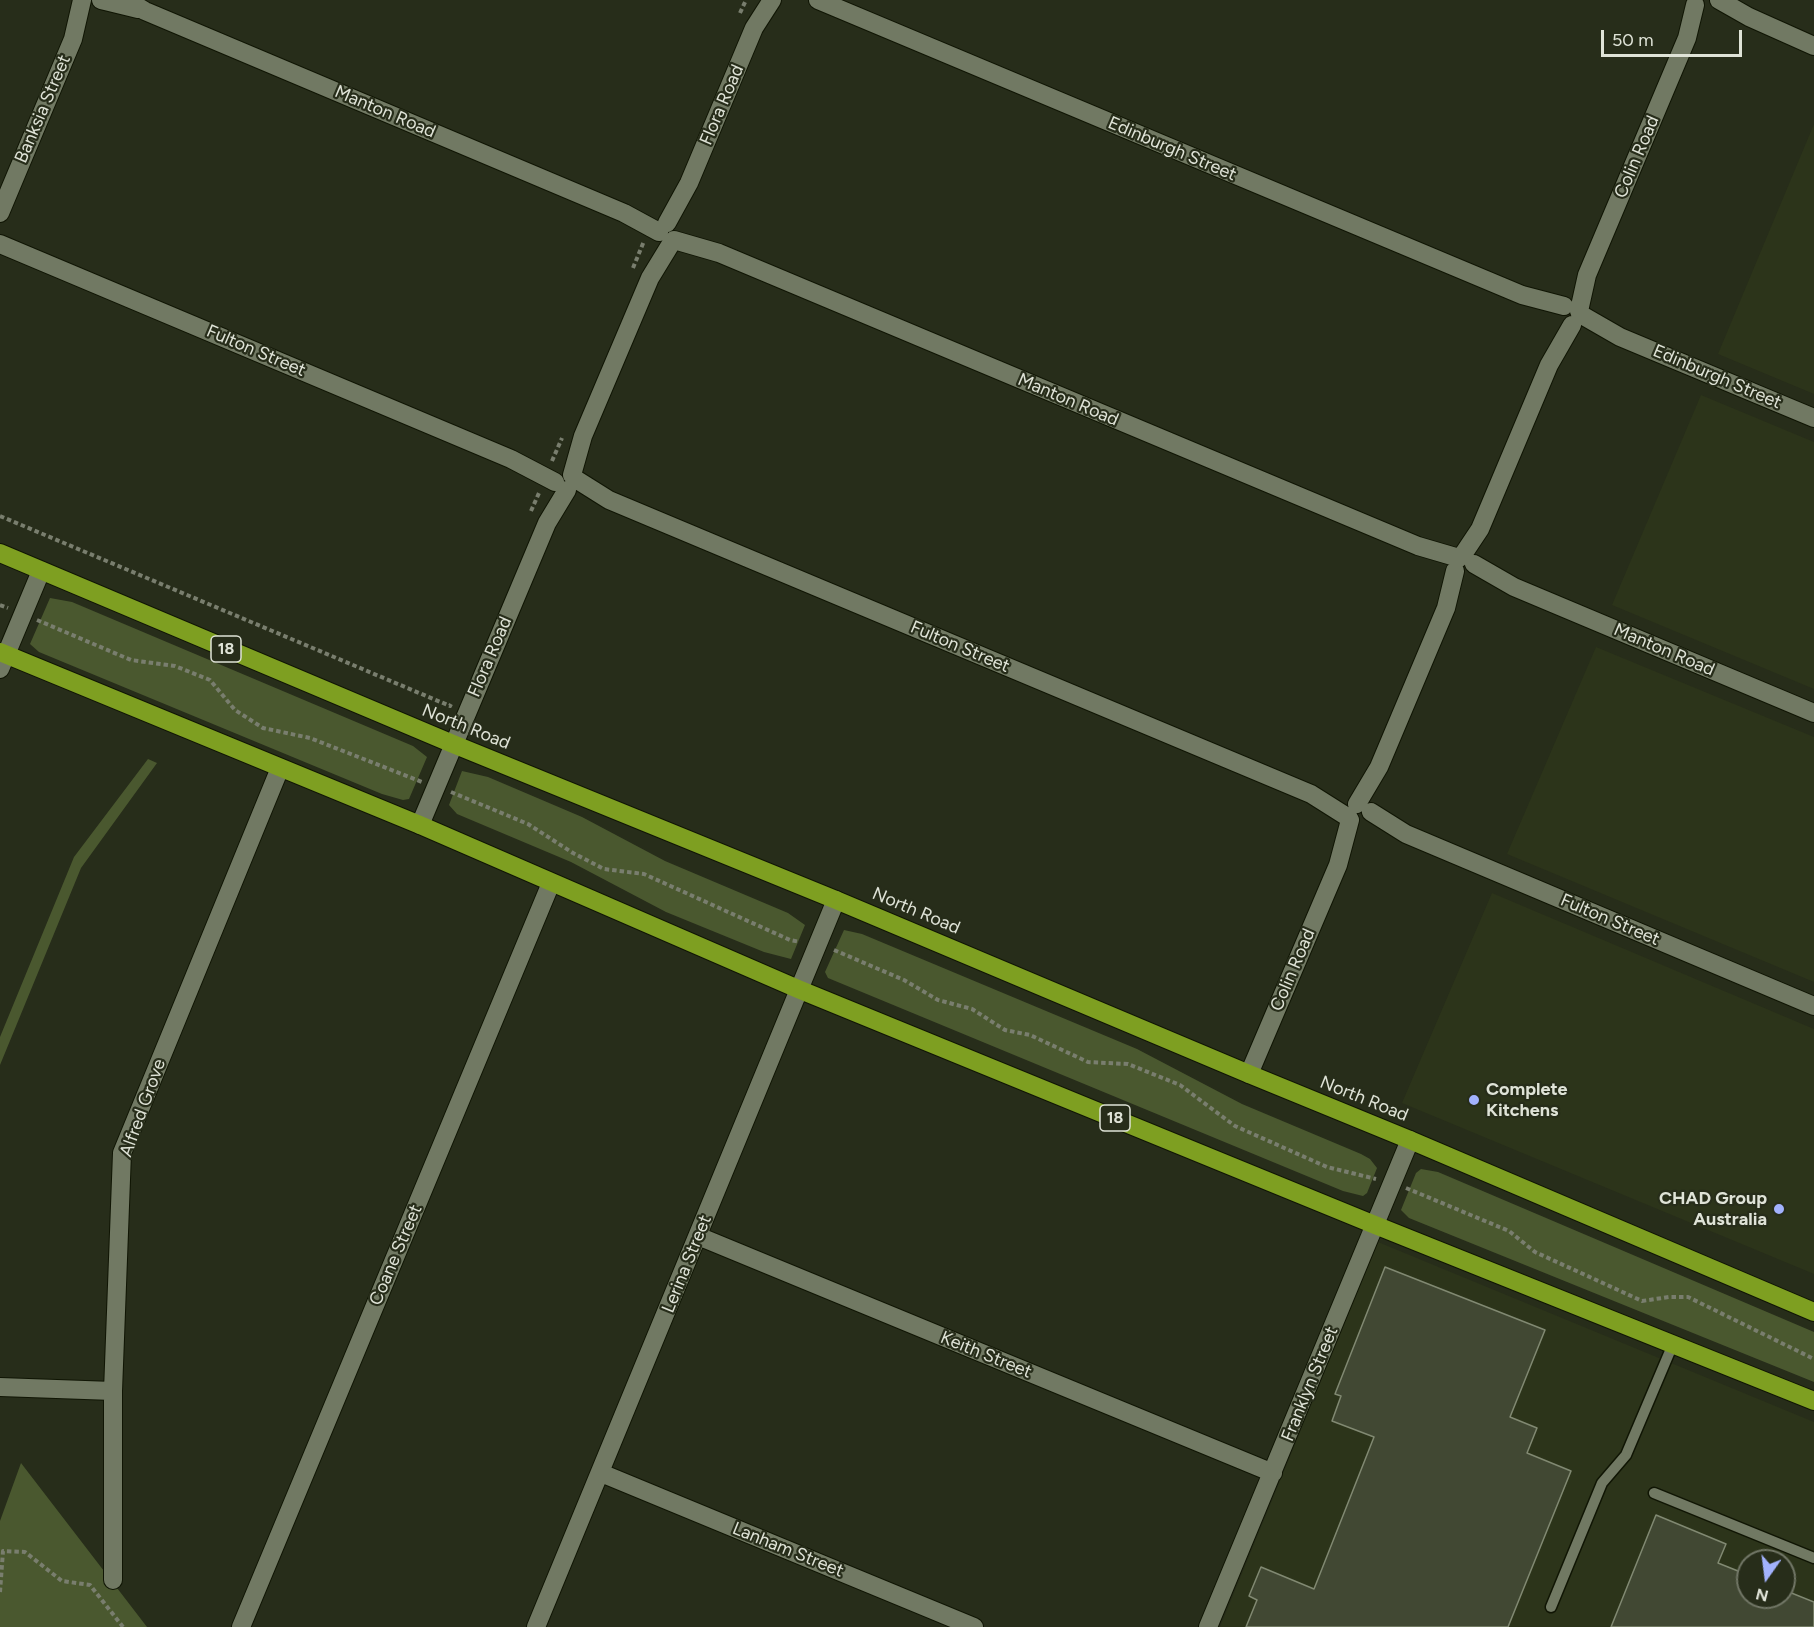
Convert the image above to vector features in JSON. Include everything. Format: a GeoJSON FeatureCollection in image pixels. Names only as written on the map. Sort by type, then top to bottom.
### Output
{"type":"FeatureCollection","features":[{"type":"Feature","properties":{"kind":"highway","name":"North Road"},"geometry":{"type":"LineString","coordinates":[[0,554],[453,744],[836,900],[1814,1312]]}},
{"type":"Feature","properties":{"kind":"highway","name":"18"},"geometry":{"type":"LineString","coordinates":[[2,658],[420,825],[798,989],[1375,1225],[1814,1401]]}},
{"type":"Feature","properties":{"kind":"street","name":"Manton Road"},"geometry":{"type":"LineString","coordinates":[[93,0],[145,11]]}},
{"type":"Feature","properties":{"kind":"street","name":"Banksia Street"},"geometry":{"type":"LineString","coordinates":[[0,213],[73,39],[93,0]]}},
{"type":"Feature","properties":{"kind":"street","name":"Manton Road"},"geometry":{"type":"LineString","coordinates":[[127,0],[145,11],[624,213],[654,219],[669,232],[1814,713]]}},
{"type":"Feature","properties":{"kind":"street","name":"Flora Road"},"geometry":{"type":"LineString","coordinates":[[754,28],[760,0]]}},
{"type":"Feature","properties":{"kind":"street","name":"Flora Road"},"geometry":{"type":"LineString","coordinates":[[420,825],[754,28],[772,0]]}},
{"type":"Feature","properties":{"kind":"street","name":"Edinburgh Street"},"geometry":{"type":"LineString","coordinates":[[818,1],[1814,418]]}},
{"type":"Feature","properties":{"kind":"street"},"geometry":{"type":"LineString","coordinates":[[1702,3],[1749,17],[1814,45]]}},
{"type":"Feature","properties":{"kind":"street","name":"Colin Road"},"geometry":{"type":"LineString","coordinates":[[1249,1074],[1702,3]]}},
{"type":"Feature","properties":{"kind":"street","name":"Fulton Street"},"geometry":{"type":"LineString","coordinates":[[0,244],[1814,1006]]}},
{"type":"Feature","properties":{"kind":"street"},"geometry":{"type":"LineString","coordinates":[[2,658],[24,614],[41,571]]}},
{"type":"Feature","properties":{"kind":"street","name":"Alfred Grove"},"geometry":{"type":"LineString","coordinates":[[112,1580],[113,1390],[122,1153],[280,768]]}},
{"type":"Feature","properties":{"kind":"street","name":"Coane Street"},"geometry":{"type":"LineString","coordinates":[[241,1627],[551,883]]}},
{"type":"Feature","properties":{"kind":"street","name":"Lerina Street"},"geometry":{"type":"LineString","coordinates":[[536,1627],[836,900]]}},
{"type":"Feature","properties":{"kind":"street","name":"Franklyn Street"},"geometry":{"type":"LineString","coordinates":[[1208,1627],[1410,1140]]}},
{"type":"Feature","properties":{"kind":"street","name":"Keith Street"},"geometry":{"type":"LineString","coordinates":[[698,1236],[1273,1473]]}},
{"type":"Feature","properties":{"kind":"street"},"geometry":{"type":"LineString","coordinates":[[0,1387],[113,1390]]}},
{"type":"Feature","properties":{"kind":"street","name":"Lanham Street"},"geometry":{"type":"LineString","coordinates":[[601,1473],[974,1627]]}},
{"type":"Feature","properties":{"kind":"lane"},"geometry":{"type":"LineString","coordinates":[[1551,1607],[1602,1483],[1626,1455],[1673,1344]]}},
{"type":"Feature","properties":{"kind":"lane"},"geometry":{"type":"LineString","coordinates":[[1654,1493],[1814,1558]]}},
{"type":"Feature","properties":{"kind":"path"},"geometry":{"type":"LineString","coordinates":[[0,605],[131,660],[175,666],[210,680],[235,710],[263,728],[310,738],[436,786],[528,824],[573,853],[604,869],[644,874],[790,940],[838,950],[904,980],[938,1000],[972,1009],[1005,1030],[1030,1035],[1088,1062],[1128,1064],[1180,1085],[1235,1126],[1327,1167],[1410,1189],[1509,1231],[1535,1252],[1642,1301],[1688,1297],[1814,1359]]}},
{"type":"Feature","properties":{"kind":"path"},"geometry":{"type":"LineString","coordinates":[[0,1592],[3,1551],[25,1552],[62,1581],[90,1585],[123,1627]]}},
{"type":"Feature","properties":{"kind":"shaded area"},"geometry":{"type":"Polygon","coordinates":[[[1814,124],[1814,394],[1718,354],[1814,124]]]}},
{"type":"Feature","properties":{"kind":"shaded area"},"geometry":{"type":"Polygon","coordinates":[[[1701,395],[1814,442],[1814,689],[1612,605],[1701,395]]]}},
{"type":"Feature","properties":{"kind":"shaded area"},"geometry":{"type":"Polygon","coordinates":[[[50,598],[72,602],[413,746],[427,757],[409,799],[403,800],[382,794],[39,652],[30,644],[50,598]]]}},
{"type":"Feature","properties":{"kind":"shaded area"},"geometry":{"type":"Polygon","coordinates":[[[1596,647],[1814,737],[1814,982],[1507,854],[1596,647]]]}},
{"type":"Feature","properties":{"kind":"shaded area"},"geometry":{"type":"Polygon","coordinates":[[[148,759],[157,763],[81,868],[0,1065],[0,1037],[74,857],[148,759]]]}},
{"type":"Feature","properties":{"kind":"shaded area"},"geometry":{"type":"Polygon","coordinates":[[[462,771],[488,777],[582,817],[665,861],[788,913],[805,925],[791,959],[764,952],[666,912],[571,862],[457,814],[449,805],[462,771]]]}},
{"type":"Feature","properties":{"kind":"shaded area"},"geometry":{"type":"Polygon","coordinates":[[[1492,893],[1814,1029],[1814,1274],[1402,1103],[1492,893]]]}},
{"type":"Feature","properties":{"kind":"shaded area"},"geometry":{"type":"Polygon","coordinates":[[[844,930],[862,934],[1137,1049],[1242,1104],[1361,1154],[1370,1159],[1377,1168],[1367,1193],[1363,1196],[1343,1191],[828,978],[825,972],[844,930]]]}},
{"type":"Feature","properties":{"kind":"shaded area"},"geometry":{"type":"Polygon","coordinates":[[[1421,1169],[1438,1172],[1814,1332],[1814,1382],[1409,1218],[1401,1210],[1416,1173],[1421,1169]]]}},
{"type":"Feature","properties":{"kind":"shaded area"},"geometry":{"type":"Polygon","coordinates":[[[1378,1242],[1814,1422],[1814,1627],[1220,1627],[1378,1242]]]}},
{"type":"Feature","properties":{"kind":"shaded area"},"geometry":{"type":"Polygon","coordinates":[[[21,1463],[147,1627],[0,1627],[0,1521],[21,1463]]]}},
{"type":"Feature","properties":{"kind":"building"},"geometry":{"type":"Polygon","coordinates":[[[1385,1267],[1545,1330],[1510,1417],[1537,1428],[1527,1453],[1571,1471],[1508,1627],[1246,1627],[1257,1600],[1249,1596],[1261,1567],[1314,1589],[1374,1437],[1332,1421],[1341,1396],[1335,1394],[1385,1267]]]}},
{"type":"Feature","properties":{"kind":"building"},"geometry":{"type":"Polygon","coordinates":[[[1656,1515],[1726,1544],[1718,1563],[1736,1570],[1736,1609],[1796,1609],[1796,1595],[1814,1602],[1814,1627],[1611,1627],[1656,1515]]]}},
{"type":"Feature","properties":{"kind":"place","name":"Complete Kitchens"},"geometry":{"type":"Point","coordinates":[1474,1100]}},
{"type":"Feature","properties":{"kind":"place","name":"CHAD Group Australia"},"geometry":{"type":"Point","coordinates":[1779,1209]}}]}
